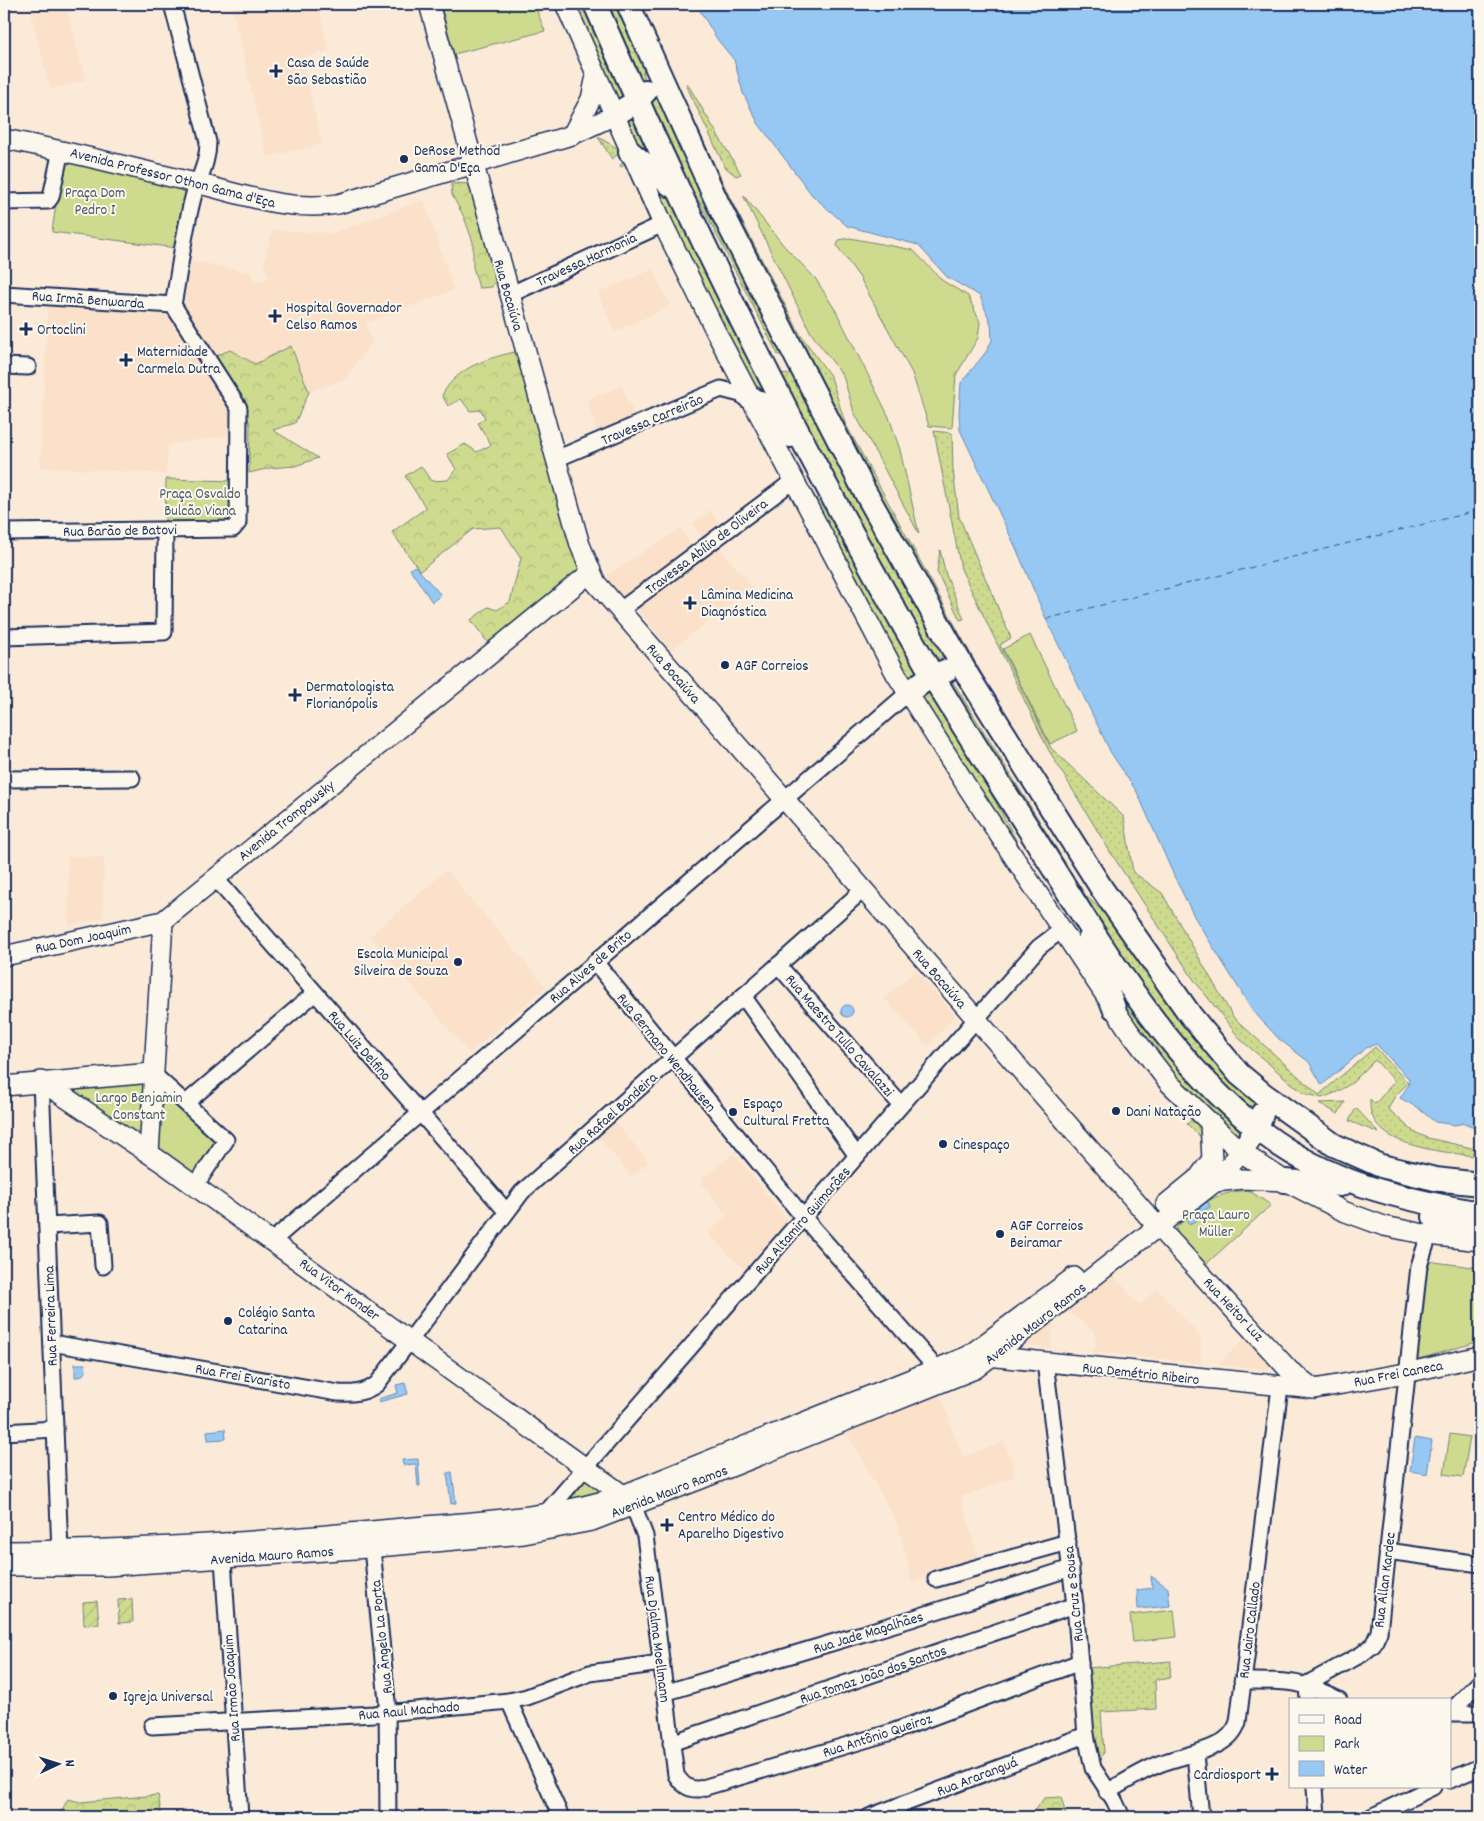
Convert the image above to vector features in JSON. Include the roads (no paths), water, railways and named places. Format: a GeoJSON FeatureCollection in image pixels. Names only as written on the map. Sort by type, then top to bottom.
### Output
{"type":"FeatureCollection","features":[{"type":"Feature","properties":{"kind":"highway"},"geometry":{"type":"LineString","coordinates":[[594,4],[677,190],[818,471],[932,674],[1076,904],[1174,1046],[1208,1086],[1257,1128],[1321,1171],[1392,1196],[1480,1213]]}},
{"type":"Feature","properties":{"kind":"highway"},"geometry":{"type":"LineString","coordinates":[[628,4],[718,204],[864,490],[968,676],[1102,889],[1191,1016],[1226,1060],[1263,1094],[1334,1146],[1381,1166],[1435,1179],[1480,1184]]}},
{"type":"Feature","properties":{"kind":"highway"},"geometry":{"type":"LineString","coordinates":[[605,120],[637,102],[652,81],[656,68]]}},
{"type":"Feature","properties":{"kind":"highway"},"geometry":{"type":"LineString","coordinates":[[630,152],[677,190]]}},
{"type":"Feature","properties":{"kind":"highway"},"geometry":{"type":"LineString","coordinates":[[755,347],[775,363],[781,365],[796,359]]}},
{"type":"Feature","properties":{"kind":"highway"},"geometry":{"type":"LineString","coordinates":[[748,396],[765,406],[818,471]]}},
{"type":"Feature","properties":{"kind":"highway"},"geometry":{"type":"LineString","coordinates":[[908,693],[932,674],[946,671],[968,676]]}},
{"type":"Feature","properties":{"kind":"highway"},"geometry":{"type":"LineString","coordinates":[[1076,904],[1114,1008]]}},
{"type":"Feature","properties":{"kind":"highway"},"geometry":{"type":"LineString","coordinates":[[1242,1152],[1257,1128],[1262,1112],[1263,1094]]}},
{"type":"Feature","properties":{"kind":"highway"},"geometry":{"type":"LineString","coordinates":[[1285,1181],[1362,1186]]}},
{"type":"Feature","properties":{"kind":"highway"},"geometry":{"type":"LineString","coordinates":[[1392,1196],[1429,1215],[1480,1230]]}},
{"type":"Feature","properties":{"kind":"main road","name":"Rua Bocaiúva"},"geometry":{"type":"LineString","coordinates":[[429,4],[509,295],[580,545],[590,573],[619,611],[1153,1222]]}},
{"type":"Feature","properties":{"kind":"main road"},"geometry":{"type":"LineString","coordinates":[[564,4],[596,76],[605,120],[630,152],[663,224],[748,396],[908,693],[968,788],[1114,1008],[1170,1083],[1242,1152],[1285,1181],[1343,1211],[1384,1226],[1428,1235],[1480,1241]]}},
{"type":"Feature","properties":{"kind":"main road"},"geometry":{"type":"LineString","coordinates":[[572,135],[591,99],[596,76]]}},
{"type":"Feature","properties":{"kind":"main road","name":"Avenida Professor Othon Gama d'Eça"},"geometry":{"type":"LineString","coordinates":[[4,139],[61,150],[263,201],[318,207],[338,204],[572,135],[605,120]]}},
{"type":"Feature","properties":{"kind":"main road","name":"Avenida Trompowsky"},"geometry":{"type":"LineString","coordinates":[[163,921],[590,573]]}},
{"type":"Feature","properties":{"kind":"main road"},"geometry":{"type":"LineString","coordinates":[[149,1153],[152,1073],[163,921]]}},
{"type":"Feature","properties":{"kind":"main road","name":"Rua Dom Joaquim"},"geometry":{"type":"LineString","coordinates":[[4,956],[163,921]]}},
{"type":"Feature","properties":{"kind":"main road"},"geometry":{"type":"LineString","coordinates":[[4,1086],[41,1081],[152,1073]]}},
{"type":"Feature","properties":{"kind":"main road","name":"Rua Vitor Konder"},"geometry":{"type":"LineString","coordinates":[[41,1081],[149,1153],[411,1340],[627,1501]]}},
{"type":"Feature","properties":{"kind":"main road","name":"Avenida Mauro Ramos"},"geometry":{"type":"LineString","coordinates":[[4,1566],[61,1559],[544,1515],[627,1501],[969,1372],[994,1356],[1153,1222],[1199,1177],[1212,1159],[1210,1123]]}},
{"type":"Feature","properties":{"kind":"main road"},"geometry":{"type":"LineString","coordinates":[[130,1141],[142,1139],[150,1131]]}},
{"type":"Feature","properties":{"kind":"main road","name":"Avenida Mauro Ramos"},"geometry":{"type":"LineString","coordinates":[[4,1551],[61,1559],[223,1559],[372,1548],[547,1531],[592,1520],[627,1501],[968,1356],[1153,1222],[1215,1182],[1242,1152]]}},
{"type":"Feature","properties":{"kind":"main road"},"geometry":{"type":"LineString","coordinates":[[1215,1182],[1242,1179],[1285,1181]]}},
{"type":"Feature","properties":{"kind":"main road","name":"Rua Heitor Luz"},"geometry":{"type":"LineString","coordinates":[[1153,1222],[1289,1370],[1314,1389]]}},
{"type":"Feature","properties":{"kind":"main road","name":"Rua Demétrio Ribeiro"},"geometry":{"type":"LineString","coordinates":[[968,1356],[994,1356],[1314,1389]]}},
{"type":"Feature","properties":{"kind":"main road","name":"Rua Frei Caneca"},"geometry":{"type":"LineString","coordinates":[[1314,1389],[1406,1374],[1480,1356]]}},
{"type":"Feature","properties":{"kind":"street"},"geometry":{"type":"LineString","coordinates":[[172,4],[208,142],[206,167],[198,184],[173,305]]}},
{"type":"Feature","properties":{"kind":"street"},"geometry":{"type":"LineString","coordinates":[[4,202],[48,200],[51,197],[61,150]]}},
{"type":"Feature","properties":{"kind":"street","name":"Travessa Harmonia"},"geometry":{"type":"LineString","coordinates":[[509,295],[663,224]]}},
{"type":"Feature","properties":{"kind":"street","name":"Rua Irmã Benwarda"},"geometry":{"type":"LineString","coordinates":[[4,294],[173,305]]}},
{"type":"Feature","properties":{"kind":"street","name":"Rua Barão de Batovi"},"geometry":{"type":"LineString","coordinates":[[4,532],[236,527],[238,523],[239,408],[173,305]]}},
{"type":"Feature","properties":{"kind":"street"},"geometry":{"type":"LineString","coordinates":[[4,366],[28,367]]}},
{"type":"Feature","properties":{"kind":"street","name":"Travessa Carreirão"},"geometry":{"type":"LineString","coordinates":[[556,459],[721,389],[748,396]]}},
{"type":"Feature","properties":{"kind":"street","name":"Travessa Abílio de Oliveira"},"geometry":{"type":"LineString","coordinates":[[619,611],[793,481]]}},
{"type":"Feature","properties":{"kind":"street"},"geometry":{"type":"LineString","coordinates":[[4,637],[164,632],[165,530]]}},
{"type":"Feature","properties":{"kind":"street","name":"Rua Alves de Brito"},"geometry":{"type":"LineString","coordinates":[[272,1241],[908,693]]}},
{"type":"Feature","properties":{"kind":"street"},"geometry":{"type":"LineString","coordinates":[[4,779],[132,778]]}},
{"type":"Feature","properties":{"kind":"street","name":"Rua Luiz Delfino"},"geometry":{"type":"LineString","coordinates":[[215,878],[506,1211]]}},
{"type":"Feature","properties":{"kind":"street","name":"Rua Rafael Bandeira"},"geometry":{"type":"LineString","coordinates":[[411,1340],[522,1192],[863,890]]}},
{"type":"Feature","properties":{"kind":"street","name":"Rua Altamiro Guimarães"},"geometry":{"type":"LineString","coordinates":[[544,1515],[1039,947],[1063,929]]}},
{"type":"Feature","properties":{"kind":"street","name":"Rua Germano Wendhausen"},"geometry":{"type":"LineString","coordinates":[[594,962],[804,1218],[936,1368]]}},
{"type":"Feature","properties":{"kind":"street","name":"Rua Maestro Tullo Cavalazzi"},"geometry":{"type":"LineString","coordinates":[[778,965],[901,1105]]}},
{"type":"Feature","properties":{"kind":"street"},"geometry":{"type":"LineString","coordinates":[[186,1103],[315,993]]}},
{"type":"Feature","properties":{"kind":"street"},"geometry":{"type":"LineString","coordinates":[[743,996],[857,1156]]}},
{"type":"Feature","properties":{"kind":"street"},"geometry":{"type":"LineString","coordinates":[[152,1073],[226,1140],[195,1186]]}},
{"type":"Feature","properties":{"kind":"street","name":"Rua Ferreira Lima"},"geometry":{"type":"LineString","coordinates":[[41,1081],[61,1559]]}},
{"type":"Feature","properties":{"kind":"street"},"geometry":{"type":"LineString","coordinates":[[47,1226],[100,1223],[103,1266]]}},
{"type":"Feature","properties":{"kind":"street","name":"Rua Allan Kardec"},"geometry":{"type":"LineString","coordinates":[[1307,1684],[1373,1645],[1379,1632],[1419,1266],[1428,1235]]}},
{"type":"Feature","properties":{"kind":"street","name":"Rua Frei Evaristo"},"geometry":{"type":"LineString","coordinates":[[52,1343],[355,1394],[364,1392],[377,1384],[411,1340]]}},
{"type":"Feature","properties":{"kind":"street","name":"Rua Cruz e Sousa"},"geometry":{"type":"LineString","coordinates":[[1045,1362],[1071,1568],[1086,1735],[1093,1768],[1114,1800],[1122,1817]]}},
{"type":"Feature","properties":{"kind":"street","name":"Rua Jairo Callado"},"geometry":{"type":"LineString","coordinates":[[1107,1792],[1163,1762],[1195,1754],[1224,1740],[1235,1732],[1280,1387]]}},
{"type":"Feature","properties":{"kind":"street"},"geometry":{"type":"LineString","coordinates":[[4,1432],[55,1429]]}},
{"type":"Feature","properties":{"kind":"street","name":"Rua Djalma Moellmann"},"geometry":{"type":"LineString","coordinates":[[627,1501],[645,1536],[676,1775]]}},
{"type":"Feature","properties":{"kind":"street"},"geometry":{"type":"LineString","coordinates":[[936,1579],[1068,1542]]}},
{"type":"Feature","properties":{"kind":"street","name":"Rua Ângelo La Porta"},"geometry":{"type":"LineString","coordinates":[[372,1548],[387,1712],[388,1817]]}},
{"type":"Feature","properties":{"kind":"street"},"geometry":{"type":"LineString","coordinates":[[1387,1551],[1480,1564]]}},
{"type":"Feature","properties":{"kind":"street","name":"Rua Irmão Joaquim"},"geometry":{"type":"LineString","coordinates":[[223,1559],[240,1817]]}},
{"type":"Feature","properties":{"kind":"street","name":"Rua Jade Magalhães"},"geometry":{"type":"LineString","coordinates":[[664,1694],[1071,1568]]}},
{"type":"Feature","properties":{"kind":"street","name":"Rua Tomaz João dos Santos"},"geometry":{"type":"LineString","coordinates":[[671,1743],[1075,1605]]}},
{"type":"Feature","properties":{"kind":"street","name":"Rua Antônio Queiroz"},"geometry":{"type":"LineString","coordinates":[[676,1775],[681,1783],[688,1788],[699,1789],[892,1732],[1080,1662]]}},
{"type":"Feature","properties":{"kind":"street","name":"Rua Raul Machado"},"geometry":{"type":"LineString","coordinates":[[152,1726],[387,1712],[509,1701],[527,1697],[590,1673],[660,1663]]}},
{"type":"Feature","properties":{"kind":"street"},"geometry":{"type":"LineString","coordinates":[[1242,1681],[1282,1681],[1307,1684],[1335,1698]]}},
{"type":"Feature","properties":{"kind":"street"},"geometry":{"type":"LineString","coordinates":[[1452,1711],[1480,1682]]}},
{"type":"Feature","properties":{"kind":"street"},"geometry":{"type":"LineString","coordinates":[[1307,1684],[1308,1698]]}},
{"type":"Feature","properties":{"kind":"street"},"geometry":{"type":"LineString","coordinates":[[509,1701],[560,1817]]}},
{"type":"Feature","properties":{"kind":"street"},"geometry":{"type":"LineString","coordinates":[[1452,1713],[1480,1713]]}},
{"type":"Feature","properties":{"kind":"street","name":"Rua Araranguá"},"geometry":{"type":"LineString","coordinates":[[869,1817],[1086,1735]]}},
{"type":"Feature","properties":{"kind":"street"},"geometry":{"type":"LineString","coordinates":[[1195,1754],[1200,1817]]}},
{"type":"Feature","properties":{"kind":"street"},"geometry":{"type":"LineString","coordinates":[[1452,1779],[1480,1767]]}},
{"type":"Feature","properties":{"kind":"street"},"geometry":{"type":"LineString","coordinates":[[1315,1788],[1317,1817]]}},
{"type":"Feature","properties":{"kind":"street"},"geometry":{"type":"LineString","coordinates":[[1371,1817],[1431,1788]]}},
{"type":"Feature","properties":{"kind":"water"},"geometry":{"type":"Polygon","coordinates":[[[696,4],[1480,4],[1480,1129],[1464,1123],[1455,1125],[1435,1122],[1418,1108],[1400,1098],[1409,1084],[1409,1079],[1376,1044],[1366,1048],[1322,1085],[1309,1062],[1279,1039],[1253,1011],[1195,918],[1137,792],[1111,753],[1046,619],[1016,548],[960,430],[961,383],[986,352],[992,340],[991,324],[980,296],[947,277],[918,245],[847,226],[812,195],[758,123],[743,93],[734,60],[717,39],[696,4]]]}},
{"type":"Feature","properties":{"kind":"water"},"geometry":{"type":"Polygon","coordinates":[[[415,566],[441,595],[432,602],[410,569],[415,566]]]}},
{"type":"Feature","properties":{"kind":"water"},"geometry":{"type":"Polygon","coordinates":[[[847,1005],[853,1011],[847,1017],[841,1011],[847,1005]]]}},
{"type":"Feature","properties":{"kind":"water"},"geometry":{"type":"Polygon","coordinates":[[[1207,1202],[1210,1207],[1204,1210],[1203,1215],[1199,1215],[1197,1221],[1188,1224],[1187,1220],[1193,1216],[1193,1211],[1198,1211],[1200,1204],[1207,1202]]]}},
{"type":"Feature","properties":{"kind":"water"},"geometry":{"type":"Polygon","coordinates":[[[75,1364],[85,1364],[85,1372],[79,1377],[75,1377],[75,1364]]]}},
{"type":"Feature","properties":{"kind":"water"},"geometry":{"type":"Polygon","coordinates":[[[405,1383],[408,1394],[379,1402],[378,1399],[398,1393],[396,1385],[405,1383]]]}},
{"type":"Feature","properties":{"kind":"water"},"geometry":{"type":"Polygon","coordinates":[[[225,1429],[226,1439],[208,1440],[207,1431],[225,1429]]]}},
{"type":"Feature","properties":{"kind":"water"},"geometry":{"type":"Polygon","coordinates":[[[1415,1438],[1432,1441],[1427,1474],[1410,1471],[1415,1438]]]}},
{"type":"Feature","properties":{"kind":"water"},"geometry":{"type":"Polygon","coordinates":[[[418,1459],[420,1486],[418,1486],[416,1464],[403,1465],[402,1460],[418,1459]]]}},
{"type":"Feature","properties":{"kind":"water"},"geometry":{"type":"Polygon","coordinates":[[[452,1472],[456,1503],[451,1504],[447,1473],[452,1472]]]}},
{"type":"Feature","properties":{"kind":"water"},"geometry":{"type":"Polygon","coordinates":[[[1151,1576],[1168,1588],[1170,1606],[1138,1609],[1137,1590],[1152,1588],[1151,1576]]]}},
{"type":"Feature","properties":{"kind":"place","name":"Casa de Saúde São Sebastião"},"geometry":{"type":"Point","coordinates":[276,71]}},
{"type":"Feature","properties":{"kind":"place","name":"DeRose Method Gama D'Eça"},"geometry":{"type":"Point","coordinates":[404,159]}},
{"type":"Feature","properties":{"kind":"place","name":"Hospital Governador Celso Ramos"},"geometry":{"type":"Point","coordinates":[275,316]}},
{"type":"Feature","properties":{"kind":"place","name":"Ortoclini"},"geometry":{"type":"Point","coordinates":[26,329]}},
{"type":"Feature","properties":{"kind":"place","name":"Maternidade Carmela Dutra"},"geometry":{"type":"Point","coordinates":[126,360]}},
{"type":"Feature","properties":{"kind":"place","name":"Lâmina Medicina Diagnóstica"},"geometry":{"type":"Point","coordinates":[690,603]}},
{"type":"Feature","properties":{"kind":"place","name":"AGF Correios"},"geometry":{"type":"Point","coordinates":[725,665]}},
{"type":"Feature","properties":{"kind":"place","name":"Dermatologista Florianópolis"},"geometry":{"type":"Point","coordinates":[295,695]}},
{"type":"Feature","properties":{"kind":"place","name":"Escola Municipal Silveira de Souza"},"geometry":{"type":"Point","coordinates":[458,962]}},
{"type":"Feature","properties":{"kind":"place","name":"Dani Natação"},"geometry":{"type":"Point","coordinates":[1116,1111]}},
{"type":"Feature","properties":{"kind":"place","name":"Espaço Cultural Fretta"},"geometry":{"type":"Point","coordinates":[733,1112]}},
{"type":"Feature","properties":{"kind":"place","name":"Cinespaço"},"geometry":{"type":"Point","coordinates":[943,1144]}},
{"type":"Feature","properties":{"kind":"place","name":"AGF Correios Beiramar"},"geometry":{"type":"Point","coordinates":[1000,1234]}},
{"type":"Feature","properties":{"kind":"place","name":"Colégio Santa Catarina"},"geometry":{"type":"Point","coordinates":[228,1321]}},
{"type":"Feature","properties":{"kind":"place","name":"Centro Médico do Aparelho Digestivo"},"geometry":{"type":"Point","coordinates":[667,1525]}},
{"type":"Feature","properties":{"kind":"place","name":"Igreja Universal"},"geometry":{"type":"Point","coordinates":[113,1696]}},
{"type":"Feature","properties":{"kind":"place","name":"Cardiosport"},"geometry":{"type":"Point","coordinates":[1272,1774]}},
{"type":"Feature","properties":{"kind":"park label","name":"Praça Dom Pedro I"},"geometry":{"type":"Point","coordinates":[95,200]}},
{"type":"Feature","properties":{"kind":"park label","name":"Praça Osvaldo Bulcão Viana"},"geometry":{"type":"Point","coordinates":[200,502]}},
{"type":"Feature","properties":{"kind":"park label","name":"Largo Benjamin Constant"},"geometry":{"type":"Point","coordinates":[139,1106]}},
{"type":"Feature","properties":{"kind":"park label","name":"Praça Lauro Müller"},"geometry":{"type":"Point","coordinates":[1216,1222]}}]}
